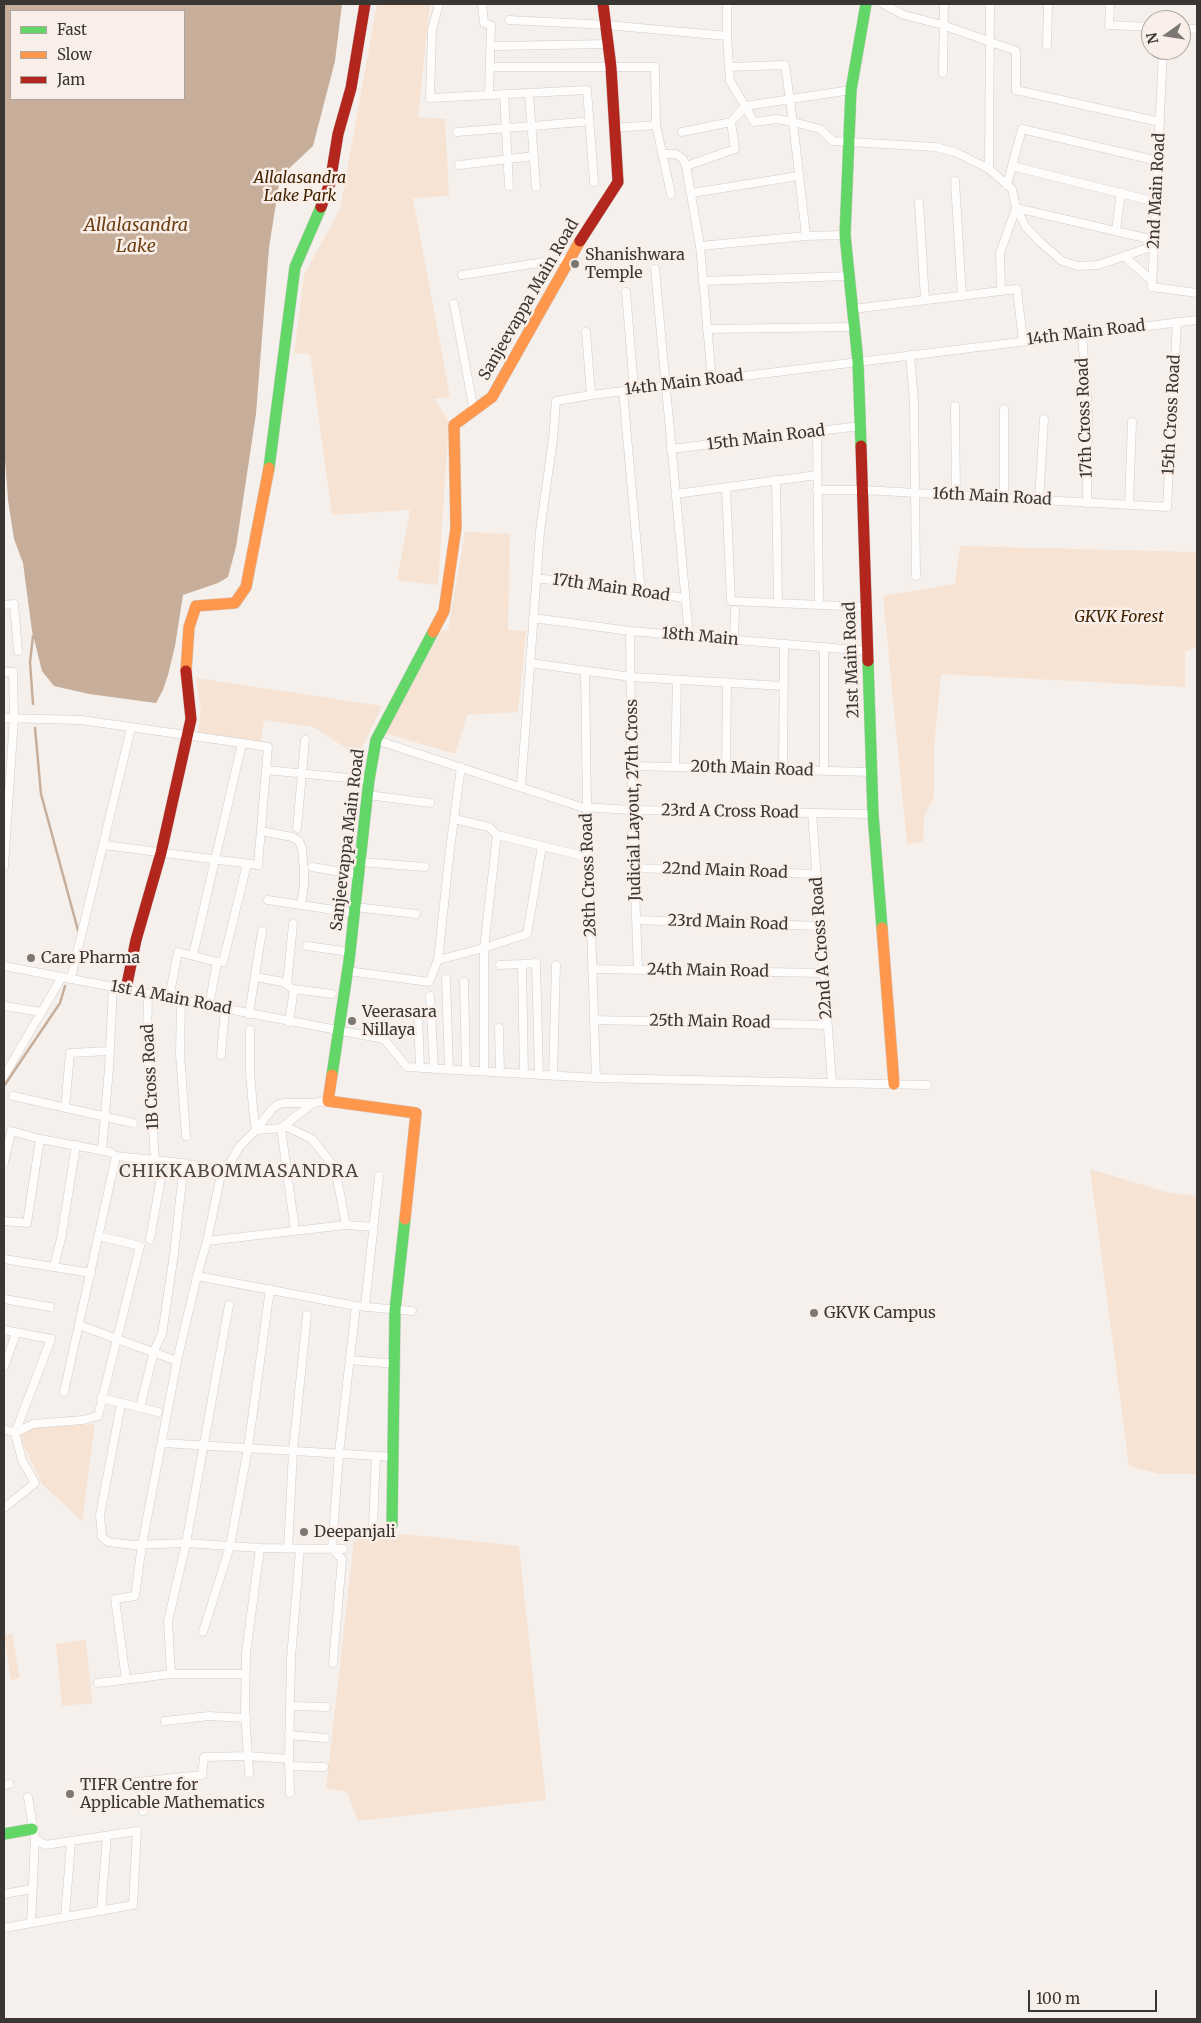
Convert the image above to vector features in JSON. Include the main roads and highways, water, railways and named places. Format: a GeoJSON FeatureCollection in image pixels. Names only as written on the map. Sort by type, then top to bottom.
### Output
{"type":"FeatureCollection","features":[{"type":"Feature","properties":{"kind":"water","name":"Allalasandra Lake"},"geometry":{"type":"Polygon","coordinates":[[[4,4],[342,4],[335,61],[313,146],[280,177],[269,248],[256,414],[236,547],[228,577],[218,583],[183,595],[175,646],[168,675],[156,703],[89,694],[54,686],[42,671],[32,631],[23,563],[14,539],[8,500],[4,446],[4,4]]]}},
{"type":"Feature","properties":{"kind":"waterway"},"geometry":{"type":"LineString","coordinates":[[33,636],[30,662],[33,704]]}},
{"type":"Feature","properties":{"kind":"waterway"},"geometry":{"type":"LineString","coordinates":[[35,728],[41,794],[79,934]]}},
{"type":"Feature","properties":{"kind":"waterway"},"geometry":{"type":"LineString","coordinates":[[4,1086],[60,1003],[65,986]]}},
{"type":"Feature","properties":{"kind":"place","name":"Shanishwara Temple"},"geometry":{"type":"Point","coordinates":[575,264]}},
{"type":"Feature","properties":{"kind":"place","name":"Care Pharma"},"geometry":{"type":"Point","coordinates":[31,958]}},
{"type":"Feature","properties":{"kind":"place","name":"Veerasara Nillaya"},"geometry":{"type":"Point","coordinates":[352,1021]}},
{"type":"Feature","properties":{"kind":"place","name":"GKVK Campus"},"geometry":{"type":"Point","coordinates":[814,1313]}},
{"type":"Feature","properties":{"kind":"place","name":"Deepanjali"},"geometry":{"type":"Point","coordinates":[304,1532]}},
{"type":"Feature","properties":{"kind":"place","name":"TIFR Centre for Applicable Mathematics"},"geometry":{"type":"Point","coordinates":[70,1794]}},
{"type":"Feature","properties":{"kind":"district","name":"CHIKKABOMMASANDRA"},"geometry":{"type":"Point","coordinates":[239,1172]}},
{"type":"Feature","properties":{"kind":"park label","name":"Allalasandra Lake Park"},"geometry":{"type":"Point","coordinates":[300,187]}},
{"type":"Feature","properties":{"kind":"park label","name":"GKVK Forest"},"geometry":{"type":"Point","coordinates":[1119,617]}}]}
